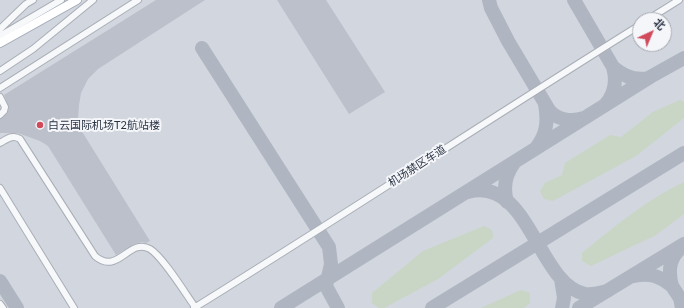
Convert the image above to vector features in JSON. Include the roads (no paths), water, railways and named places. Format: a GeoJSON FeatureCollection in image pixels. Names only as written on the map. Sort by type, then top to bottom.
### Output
{"type":"FeatureCollection","features":[{"type":"Feature","properties":{"kind":"main road"},"geometry":{"type":"LineString","coordinates":[[0,43],[78,0]]}},
{"type":"Feature","properties":{"kind":"street"},"geometry":{"type":"LineString","coordinates":[[0,29],[27,2],[33,0]]}},
{"type":"Feature","properties":{"kind":"street"},"geometry":{"type":"LineString","coordinates":[[0,36],[61,0]]}},
{"type":"Feature","properties":{"kind":"street"},"geometry":{"type":"LineString","coordinates":[[0,71],[33,49],[93,0]]}},
{"type":"Feature","properties":{"kind":"street"},"geometry":{"type":"LineString","coordinates":[[0,88],[138,0]]}},
{"type":"Feature","properties":{"kind":"street"},"geometry":{"type":"LineString","coordinates":[[660,12],[679,0]]}},
{"type":"Feature","properties":{"kind":"street","name":"机场禁区车道"},"geometry":{"type":"LineString","coordinates":[[195,308],[632,30]]}},
{"type":"Feature","properties":{"kind":"street"},"geometry":{"type":"LineString","coordinates":[[0,97],[5,107],[4,111],[0,115]]}},
{"type":"Feature","properties":{"kind":"street"},"geometry":{"type":"LineString","coordinates":[[0,143],[16,136],[20,139],[99,260],[104,262],[116,261],[137,248],[149,248],[161,259],[195,308]]}},
{"type":"Feature","properties":{"kind":"street"},"geometry":{"type":"LineString","coordinates":[[0,188],[74,308]]}},
{"type":"Feature","properties":{"kind":"street"},"geometry":{"type":"LineString","coordinates":[[0,304],[3,308]]}},
{"type":"Feature","properties":{"kind":"place","name":"白云国际机场T2航站楼"},"geometry":{"type":"Point","coordinates":[40,125]}}]}
